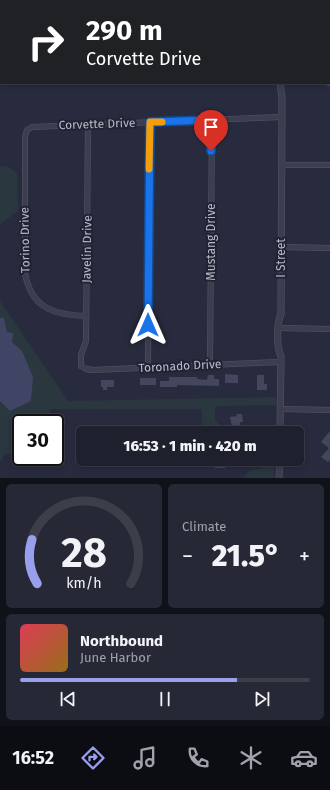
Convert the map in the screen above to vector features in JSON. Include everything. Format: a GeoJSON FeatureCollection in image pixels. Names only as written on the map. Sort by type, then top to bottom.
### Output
{"type":"FeatureCollection","features":[{"type":"Feature","properties":{"kind":"street","name":"I Street"},"geometry":{"type":"LineString","coordinates":[[280,84],[282,117],[281,314],[279,319],[278,345],[280,362],[280,426]]}},
{"type":"Feature","properties":{"kind":"street","name":"Corvette Drive"},"geometry":{"type":"LineString","coordinates":[[32,127],[282,117]]}},
{"type":"Feature","properties":{"kind":"street","name":"Mustang Drive"},"geometry":{"type":"LineString","coordinates":[[210,364],[212,120]]}},
{"type":"Feature","properties":{"kind":"street"},"geometry":{"type":"LineString","coordinates":[[148,367],[150,122]]}},
{"type":"Feature","properties":{"kind":"street","name":"Javelin Drive"},"geometry":{"type":"LineString","coordinates":[[79,368],[81,355],[86,341],[88,125]]}},
{"type":"Feature","properties":{"kind":"street","name":"Torino Drive"},"geometry":{"type":"LineString","coordinates":[[32,127],[27,130],[25,137],[26,281],[32,294],[41,305],[66,316],[86,316]]}},
{"type":"Feature","properties":{"kind":"street"},"geometry":{"type":"LineString","coordinates":[[281,165],[330,165]]}},
{"type":"Feature","properties":{"kind":"street"},"geometry":{"type":"LineString","coordinates":[[281,247],[330,248]]}},
{"type":"Feature","properties":{"kind":"street"},"geometry":{"type":"LineString","coordinates":[[279,328],[330,329]]}},
{"type":"Feature","properties":{"kind":"street","name":"Toronado Drive"},"geometry":{"type":"LineString","coordinates":[[79,368],[92,370],[280,362]]}},
{"type":"Feature","properties":{"kind":"street"},"geometry":{"type":"LineString","coordinates":[[280,409],[330,410]]}},
{"type":"Feature","properties":{"kind":"street"},"geometry":{"type":"LineString","coordinates":[[279,478],[280,466]]}},
{"type":"Feature","properties":{"kind":"shaded area"},"geometry":{"type":"Polygon","coordinates":[[[0,166],[8,167],[17,173],[18,211],[0,224],[0,166]]]}},
{"type":"Feature","properties":{"kind":"shaded area"},"geometry":{"type":"Polygon","coordinates":[[[0,301],[68,401],[276,397],[277,405],[217,406],[215,408],[215,420],[221,426],[202,426],[202,409],[50,409],[50,414],[12,414],[12,454],[5,454],[0,462],[0,401],[11,411],[22,351],[9,337],[4,318],[0,318],[0,301]]]}},
{"type":"Feature","properties":{"kind":"shaded area"},"geometry":{"type":"Polygon","coordinates":[[[262,466],[273,466],[274,478],[243,478],[249,471],[262,468],[262,466]]]}},
{"type":"Feature","properties":{"kind":"water"},"geometry":{"type":"Polygon","coordinates":[[[0,318],[4,318],[7,332],[13,333],[12,342],[22,351],[33,377],[31,401],[10,411],[0,401],[0,318]]]}},
{"type":"Feature","properties":{"kind":"building"},"geometry":{"type":"Polygon","coordinates":[[[225,374],[238,375],[238,383],[225,383],[225,374]]]}},
{"type":"Feature","properties":{"kind":"building"},"geometry":{"type":"Polygon","coordinates":[[[208,375],[214,375],[214,379],[219,379],[219,386],[177,385],[177,387],[160,387],[160,381],[169,381],[169,377],[197,377],[197,379],[207,380],[208,375]]]}},
{"type":"Feature","properties":{"kind":"building"},"geometry":{"type":"Polygon","coordinates":[[[257,375],[264,375],[264,384],[267,384],[267,390],[257,390],[257,375]]]}},
{"type":"Feature","properties":{"kind":"building"},"geometry":{"type":"Polygon","coordinates":[[[140,378],[156,378],[156,385],[140,385],[140,378]]]}},
{"type":"Feature","properties":{"kind":"building"},"geometry":{"type":"Polygon","coordinates":[[[101,380],[114,380],[114,387],[107,387],[107,390],[103,390],[103,387],[101,387],[101,380]]]}},
{"type":"Feature","properties":{"kind":"building"},"geometry":{"type":"Polygon","coordinates":[[[236,414],[242,414],[243,422],[240,422],[241,426],[232,426],[230,417],[237,416],[236,414]]]}},
{"type":"Feature","properties":{"kind":"building"},"geometry":{"type":"Polygon","coordinates":[[[330,431],[330,460],[328,462],[321,457],[329,448],[321,442],[330,431]]]}},
{"type":"Feature","properties":{"kind":"building"},"geometry":{"type":"Polygon","coordinates":[[[215,466],[225,466],[225,468],[215,468],[215,466]]]}},
{"type":"Feature","properties":{"kind":"slow traffic"},"geometry":{"type":"LineString","coordinates":[[149,169],[150,122],[162,122]]}},
{"type":"Feature","properties":{"kind":"route"},"geometry":{"type":"LineString","coordinates":[[148,325],[150,122],[212,120],[211,151]]}}]}
